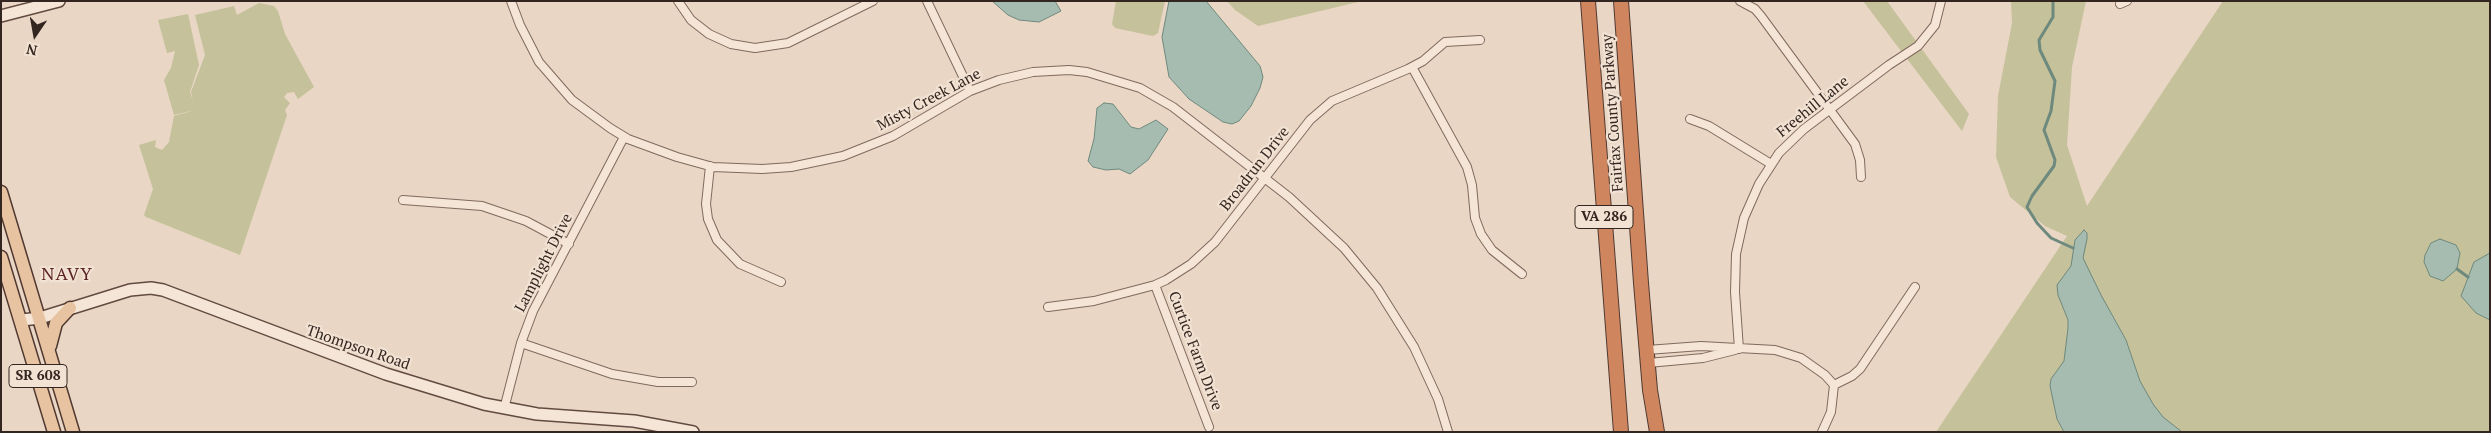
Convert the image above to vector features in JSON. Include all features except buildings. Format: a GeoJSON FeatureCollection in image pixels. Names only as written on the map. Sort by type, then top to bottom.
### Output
{"type":"FeatureCollection","features":[{"type":"Feature","properties":{"kind":"highway","name":"Fairfax County Parkway"},"geometry":{"type":"LineString","coordinates":[[1588,1],[1621,432]]}},
{"type":"Feature","properties":{"kind":"highway","name":"Fairfax County Parkway"},"geometry":{"type":"LineString","coordinates":[[1621,1],[1648,357],[1657,432]]}},
{"type":"Feature","properties":{"kind":"main road","name":"SR 608"},"geometry":{"type":"LineString","coordinates":[[1,192],[73,432]]}},
{"type":"Feature","properties":{"kind":"main road","name":"SR 608"},"geometry":{"type":"LineString","coordinates":[[1,257],[22,320],[54,432]]}},
{"type":"Feature","properties":{"kind":"main road"},"geometry":{"type":"LineString","coordinates":[[49,349],[56,323],[70,308]]}},
{"type":"Feature","properties":{"kind":"street"},"geometry":{"type":"LineString","coordinates":[[1,16],[59,1]]}},
{"type":"Feature","properties":{"kind":"street","name":"Misty Creek Lane"},"geometry":{"type":"LineString","coordinates":[[511,1],[530,46],[539,62],[557,84],[585,110],[624,137],[662,152],[710,166],[757,169],[791,167],[843,156],[893,136],[970,91],[1016,76],[1051,70],[1083,72],[1114,78],[1157,97],[1265,178],[1327,230],[1377,288],[1395,314],[1426,371],[1448,432]]}},
{"type":"Feature","properties":{"kind":"street"},"geometry":{"type":"LineString","coordinates":[[678,1],[691,20],[709,34],[731,44],[755,48],[788,44],[872,1]]}},
{"type":"Feature","properties":{"kind":"street"},"geometry":{"type":"LineString","coordinates":[[927,1],[970,91]]}},
{"type":"Feature","properties":{"kind":"street"},"geometry":{"type":"LineString","coordinates":[[1740,1],[1755,9],[1761,16],[1855,144],[1860,160],[1862,177]]}},
{"type":"Feature","properties":{"kind":"street","name":"Freehill Lane"},"geometry":{"type":"LineString","coordinates":[[1739,349],[1735,292],[1738,242],[1753,195],[1771,164],[1787,144],[1829,109],[1918,46],[1935,25],[1941,1]]}},
{"type":"Feature","properties":{"kind":"street","name":"Broadrun Drive"},"geometry":{"type":"LineString","coordinates":[[1048,307],[1094,300],[1155,285],[1191,264],[1222,234],[1310,120],[1332,101],[1412,67],[1445,42],[1480,40]]}},
{"type":"Feature","properties":{"kind":"street"},"geometry":{"type":"LineString","coordinates":[[1412,67],[1467,167],[1472,185],[1475,218],[1481,234],[1492,250],[1522,274]]}},
{"type":"Feature","properties":{"kind":"street"},"geometry":{"type":"LineString","coordinates":[[1690,119],[1709,126],[1771,164]]}},
{"type":"Feature","properties":{"kind":"street","name":"Lamplight Drive"},"geometry":{"type":"LineString","coordinates":[[504,409],[521,343],[533,311],[624,137]]}},
{"type":"Feature","properties":{"kind":"street"},"geometry":{"type":"LineString","coordinates":[[710,166],[706,204],[708,218],[717,240],[740,264],[781,282]]}},
{"type":"Feature","properties":{"kind":"street"},"geometry":{"type":"LineString","coordinates":[[403,200],[482,206],[526,221],[569,244]]}},
{"type":"Feature","properties":{"kind":"street","name":"Curtice Farm Drive"},"geometry":{"type":"LineString","coordinates":[[1155,285],[1209,427]]}},
{"type":"Feature","properties":{"kind":"street"},"geometry":{"type":"LineString","coordinates":[[1834,385],[1852,376],[1860,369],[1915,287]]}},
{"type":"Feature","properties":{"kind":"street","name":"Thompson Road"},"geometry":{"type":"LineString","coordinates":[[22,320],[40,318],[140,288],[163,290],[386,374],[504,409],[537,414],[634,421],[693,432]]}},
{"type":"Feature","properties":{"kind":"street"},"geometry":{"type":"LineString","coordinates":[[521,343],[612,374],[658,382],[692,382]]}},
{"type":"Feature","properties":{"kind":"street"},"geometry":{"type":"LineString","coordinates":[[1648,357],[1701,346],[1739,349],[1762,348],[1788,353],[1814,366],[1834,385]]}},
{"type":"Feature","properties":{"kind":"street"},"geometry":{"type":"LineString","coordinates":[[1648,357],[1703,358],[1739,349]]}},
{"type":"Feature","properties":{"kind":"street"},"geometry":{"type":"LineString","coordinates":[[1822,432],[1831,412],[1834,385]]}},
{"type":"Feature","properties":{"kind":"shaded area"},"geometry":{"type":"Polygon","coordinates":[[[992,1],[1055,1],[1061,11],[1039,22],[1019,20],[1008,15],[992,1]]]}},
{"type":"Feature","properties":{"kind":"shaded area"},"geometry":{"type":"Polygon","coordinates":[[[1116,1],[1165,1],[1158,33],[1153,36],[1115,28],[1112,24],[1116,1]]]}},
{"type":"Feature","properties":{"kind":"shaded area"},"geometry":{"type":"Polygon","coordinates":[[[1169,1],[1206,1],[1260,66],[1263,77],[1260,88],[1251,106],[1239,121],[1232,124],[1223,122],[1189,99],[1169,77],[1162,37],[1169,1]]]}},
{"type":"Feature","properties":{"kind":"shaded area"},"geometry":{"type":"Polygon","coordinates":[[[1227,1],[1362,1],[1258,26],[1235,10],[1227,1]]]}},
{"type":"Feature","properties":{"kind":"shaded area"},"geometry":{"type":"Polygon","coordinates":[[[1863,1],[1887,1],[1969,114],[1962,131],[1863,1]]]}},
{"type":"Feature","properties":{"kind":"shaded area"},"geometry":{"type":"Polygon","coordinates":[[[2011,1],[2086,1],[2072,67],[2067,145],[2087,206],[2223,1],[2490,1],[2490,432],[1936,432],[2067,236],[2045,226],[2010,197],[1996,157],[1998,96],[2012,23],[2011,1]]]}},
{"type":"Feature","properties":{"kind":"shaded area"},"geometry":{"type":"Polygon","coordinates":[[[259,3],[274,6],[278,11],[285,34],[314,87],[298,99],[294,92],[287,93],[284,97],[290,103],[285,110],[287,115],[240,255],[144,215],[153,189],[139,145],[156,140],[155,147],[162,150],[169,142],[174,116],[195,110],[174,115],[164,80],[171,68],[175,51],[167,53],[158,20],[188,14],[199,65],[190,92],[193,101],[191,92],[205,55],[195,15],[234,6],[237,15],[259,3]]]}},
{"type":"Feature","properties":{"kind":"shaded area"},"geometry":{"type":"Polygon","coordinates":[[[1104,103],[1113,104],[1131,127],[1139,129],[1156,120],[1168,129],[1148,160],[1130,174],[1119,169],[1106,170],[1093,167],[1088,161],[1094,139],[1097,108],[1104,103]]]}},
{"type":"Feature","properties":{"kind":"shaded area"},"geometry":{"type":"Polygon","coordinates":[[[2084,230],[2087,233],[2087,239],[2083,258],[2126,340],[2140,381],[2163,417],[2182,432],[2064,432],[2057,419],[2050,386],[2051,379],[2064,361],[2068,320],[2058,295],[2057,285],[2071,266],[2075,240],[2084,230]]]}},
{"type":"Feature","properties":{"kind":"shaded area"},"geometry":{"type":"Polygon","coordinates":[[[2440,239],[2456,245],[2460,253],[2457,269],[2443,281],[2430,276],[2424,262],[2431,243],[2440,239]]]}},
{"type":"Feature","properties":{"kind":"shaded area"},"geometry":{"type":"Polygon","coordinates":[[[2490,253],[2490,320],[2476,313],[2461,296],[2474,262],[2490,253]]]}},
{"type":"Feature","properties":{"kind":"waterway"},"geometry":{"type":"LineString","coordinates":[[2053,1],[2053,17],[2039,40],[2040,50],[2055,81],[2051,111],[2044,130],[2055,160],[2054,166],[2032,196],[2027,207],[2037,223],[2051,238],[2073,248]]}},
{"type":"Feature","properties":{"kind":"waterway"},"geometry":{"type":"LineString","coordinates":[[2457,269],[2468,277]]}},
{"type":"Feature","properties":{"kind":"district","name":"NAVY"},"geometry":{"type":"Point","coordinates":[67,275]}}]}
